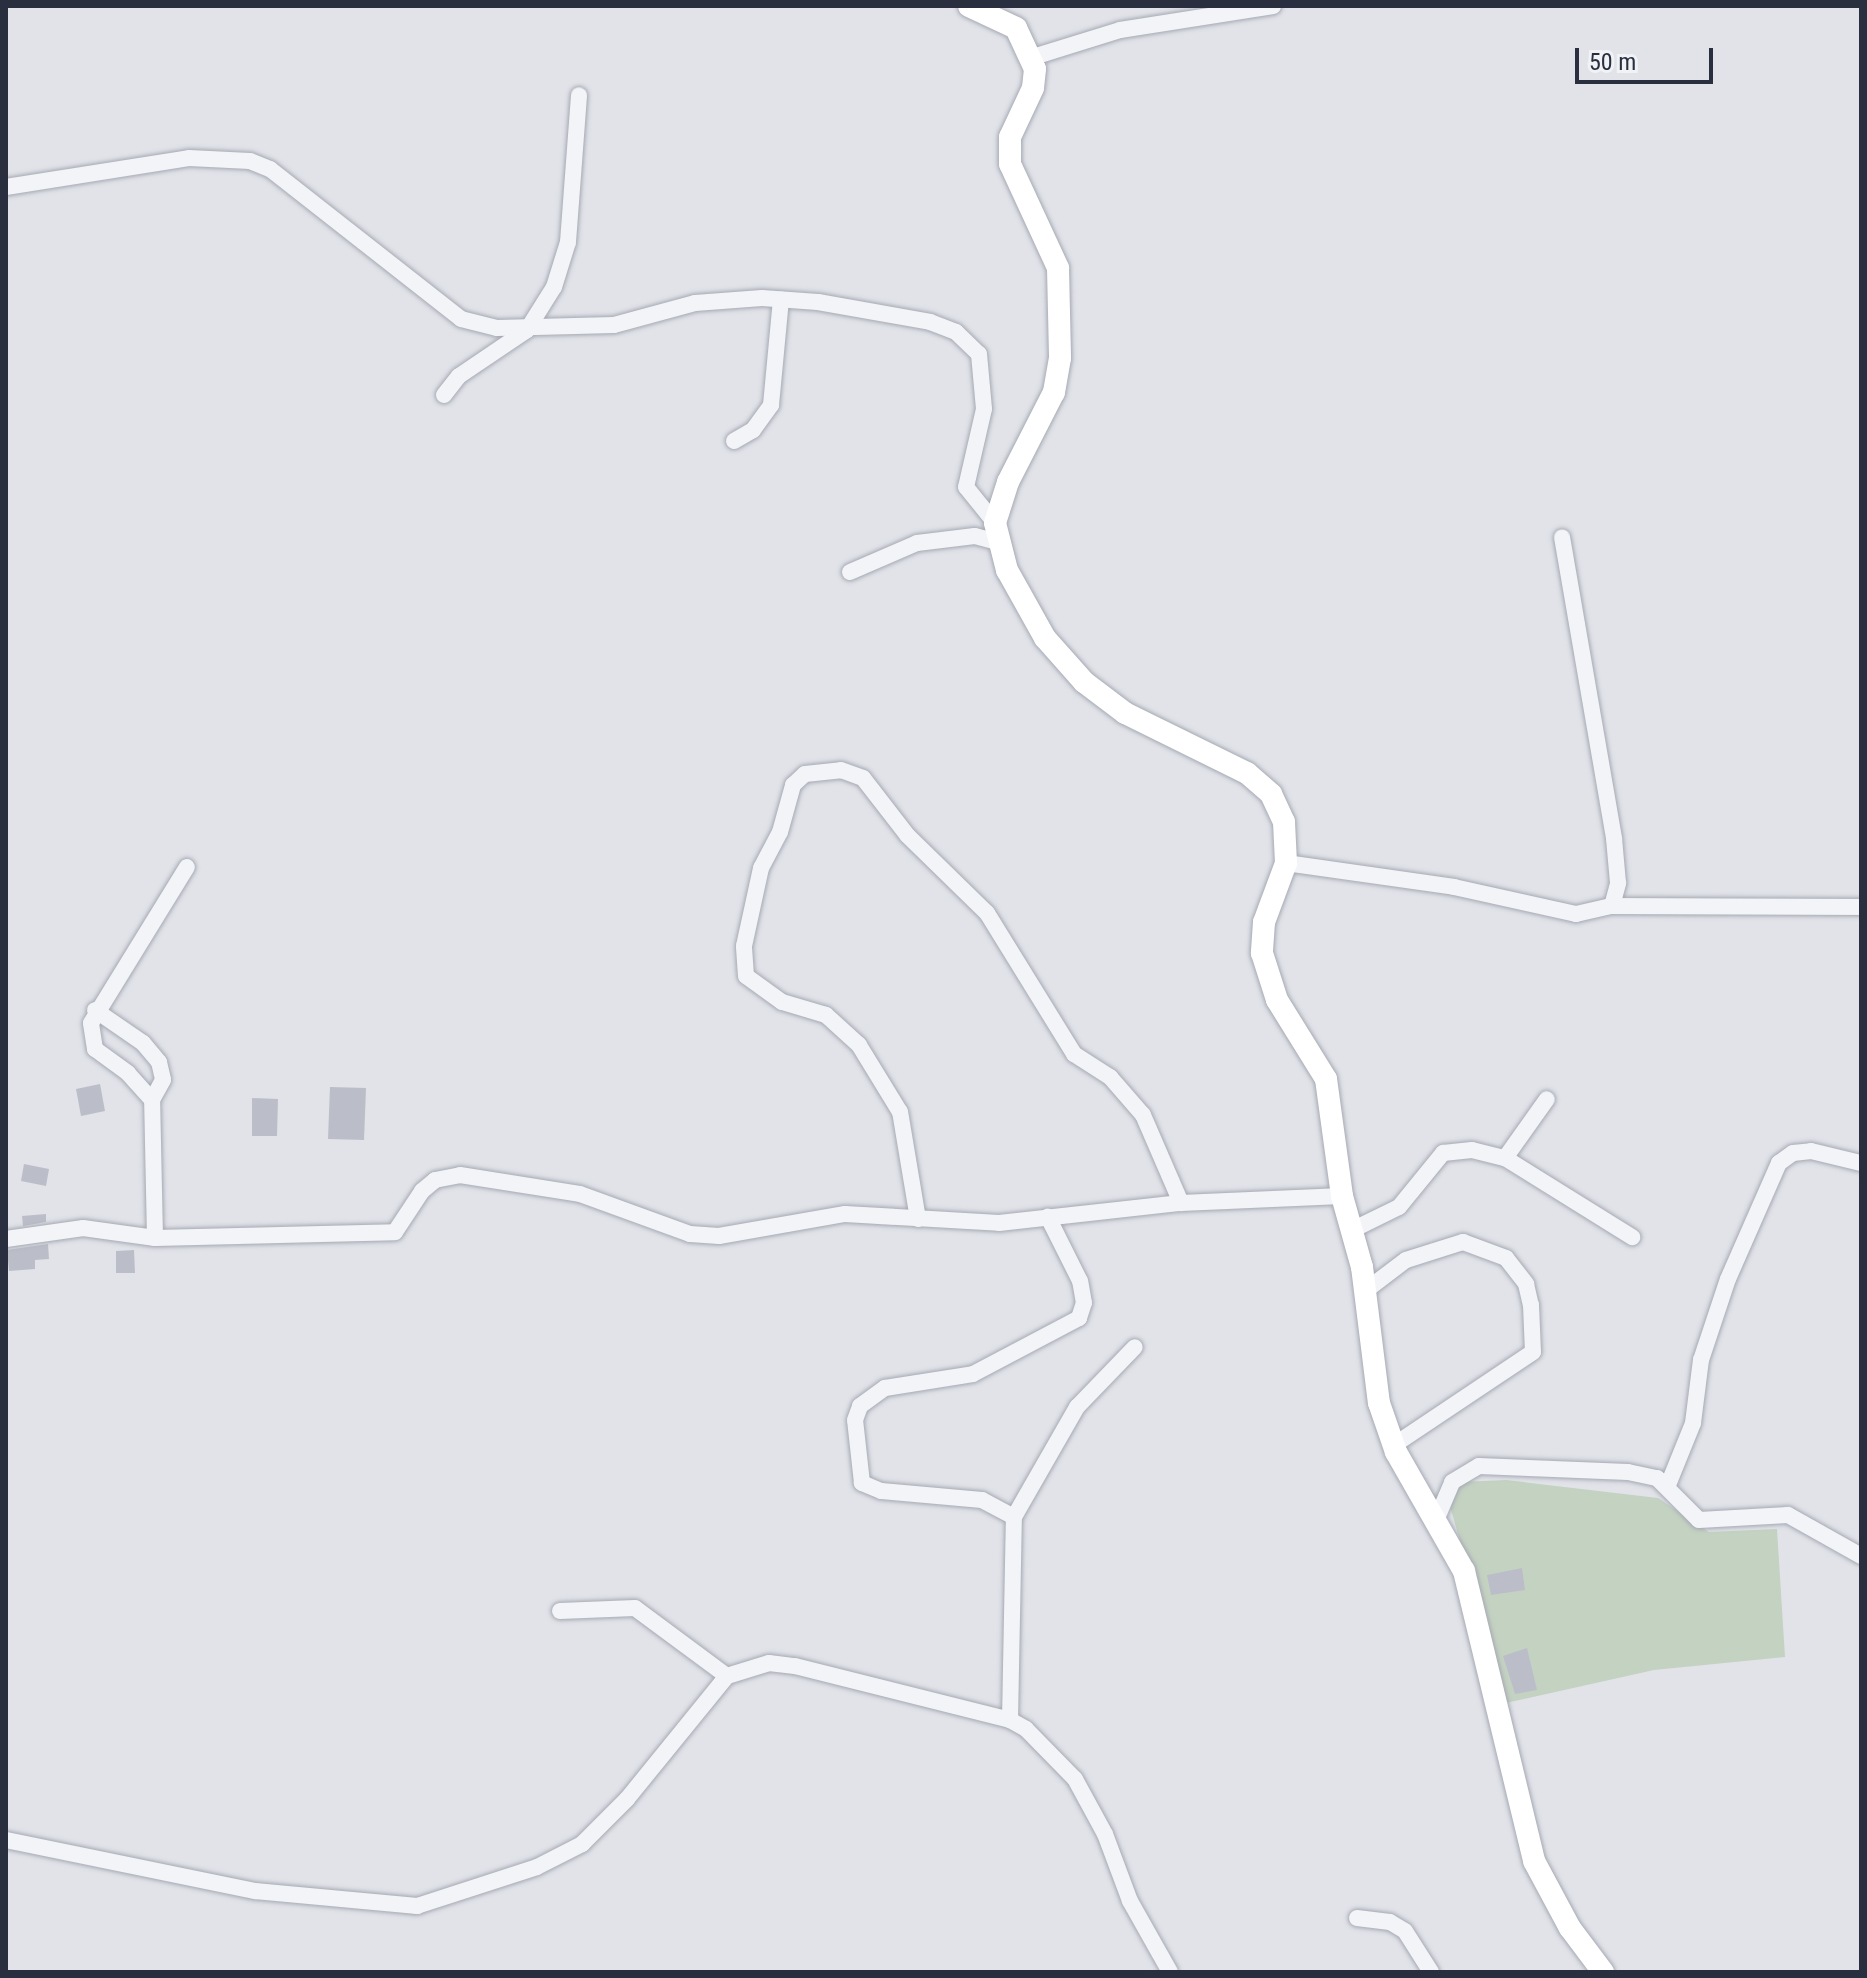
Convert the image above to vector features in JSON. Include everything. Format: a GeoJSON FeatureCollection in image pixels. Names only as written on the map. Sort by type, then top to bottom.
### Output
{"type":"FeatureCollection","features":[{"type":"Feature","properties":{"kind":"street"},"geometry":{"type":"LineString","coordinates":[[969,6],[1016,28],[1030,58],[1036,80],[1008,149],[1015,184],[1045,232],[1058,268],[1060,358],[1054,392],[1008,482],[996,533]]}},
{"type":"Feature","properties":{"kind":"street"},"geometry":{"type":"LineString","coordinates":[[1030,58],[1120,30],[1273,6]]}},
{"type":"Feature","properties":{"kind":"street"},"geometry":{"type":"LineString","coordinates":[[444,395],[459,376],[527,330],[554,287],[565,258],[579,95]]}},
{"type":"Feature","properties":{"kind":"street"},"geometry":{"type":"LineString","coordinates":[[6,187],[189,158],[250,161],[270,169],[461,319],[527,330],[614,325],[695,303],[781,299],[930,322],[969,340],[979,354],[986,387],[966,487],[996,533],[1023,604],[1084,682],[1125,713],[1264,785],[1284,822],[1286,863],[1264,922],[1262,953],[1277,1000],[1326,1079],[1342,1196],[1365,1291],[1379,1403],[1394,1445],[1437,1518],[1475,1608],[1519,1812],[1534,1861],[1570,1928],[1603,1972]]}},
{"type":"Feature","properties":{"kind":"street"},"geometry":{"type":"LineString","coordinates":[[734,441],[753,430],[771,405],[781,299]]}},
{"type":"Feature","properties":{"kind":"street"},"geometry":{"type":"LineString","coordinates":[[850,572],[917,543],[996,533]]}},
{"type":"Feature","properties":{"kind":"street"},"geometry":{"type":"LineString","coordinates":[[1562,537],[1614,838],[1618,883],[1612,906]]}},
{"type":"Feature","properties":{"kind":"street"},"geometry":{"type":"LineString","coordinates":[[918,1219],[900,1112],[866,1055],[826,1015],[782,1002],[746,976],[744,946],[761,868],[780,832],[793,785],[805,774],[841,770],[863,778],[907,835],[987,913],[1074,1054],[1110,1077],[1143,1115],[1181,1203]]}},
{"type":"Feature","properties":{"kind":"street"},"geometry":{"type":"LineString","coordinates":[[1286,863],[1454,887],[1576,914],[1612,906],[1861,907]]}},
{"type":"Feature","properties":{"kind":"street"},"geometry":{"type":"LineString","coordinates":[[152,1100],[128,1073],[95,1049],[95,1010],[187,867]]}},
{"type":"Feature","properties":{"kind":"street"},"geometry":{"type":"LineString","coordinates":[[95,1010],[143,1043],[159,1062],[163,1080],[152,1100],[155,1238]]}},
{"type":"Feature","properties":{"kind":"street"},"geometry":{"type":"LineString","coordinates":[[1505,1158],[1547,1099]]}},
{"type":"Feature","properties":{"kind":"street"},"geometry":{"type":"LineString","coordinates":[[1352,1230],[1399,1207],[1443,1153],[1472,1150],[1505,1158],[1632,1237]]}},
{"type":"Feature","properties":{"kind":"street"},"geometry":{"type":"LineString","coordinates":[[1668,1485],[1690,1432],[1701,1360],[1728,1279],[1779,1163],[1793,1153],[1811,1151],[1861,1163]]}},
{"type":"Feature","properties":{"kind":"street"},"geometry":{"type":"LineString","coordinates":[[6,1239],[83,1228],[155,1238],[395,1232],[422,1191],[435,1180],[460,1175],[580,1194],[690,1234],[744,1234],[845,1214],[999,1223],[1181,1203],[1259,1204],[1342,1196]]}},
{"type":"Feature","properties":{"kind":"street"},"geometry":{"type":"LineString","coordinates":[[1014,1517],[982,1500],[881,1491],[862,1483],[856,1470],[855,1420],[860,1406],[885,1388],[973,1374],[1079,1318],[1084,1303],[1080,1281],[1048,1217]]}},
{"type":"Feature","properties":{"kind":"street"},"geometry":{"type":"LineString","coordinates":[[1365,1291],[1406,1260],[1463,1242],[1506,1258],[1526,1284],[1531,1305],[1533,1352],[1394,1445]]}},
{"type":"Feature","properties":{"kind":"street"},"geometry":{"type":"LineString","coordinates":[[1010,1720],[1014,1517],[1077,1407],[1135,1347]]}},
{"type":"Feature","properties":{"kind":"street"},"geometry":{"type":"LineString","coordinates":[[1437,1518],[1452,1482],[1479,1466],[1628,1472],[1668,1485],[1699,1520],[1788,1515],[1861,1556]]}},
{"type":"Feature","properties":{"kind":"street"},"geometry":{"type":"LineString","coordinates":[[560,1611],[635,1608],[727,1676]]}},
{"type":"Feature","properties":{"kind":"street"},"geometry":{"type":"LineString","coordinates":[[6,1840],[269,1893],[417,1906],[537,1867],[582,1844],[627,1799],[727,1676],[769,1663],[795,1666],[1010,1720],[1042,1742],[1075,1779],[1105,1834],[1130,1901],[1170,1972]]}},
{"type":"Feature","properties":{"kind":"street"},"geometry":{"type":"LineString","coordinates":[[1357,1918],[1390,1922],[1405,1931],[1431,1972]]}},
{"type":"Feature","properties":{"kind":"green space"},"geometry":{"type":"Polygon","coordinates":[[[1506,1480],[1658,1498],[1709,1532],[1777,1529],[1785,1657],[1654,1670],[1506,1703],[1450,1506],[1461,1482],[1506,1480]]]}},
{"type":"Feature","properties":{"kind":"building"},"geometry":{"type":"Polygon","coordinates":[[[100,1084],[105,1111],[81,1116],[76,1089],[100,1084]]]}},
{"type":"Feature","properties":{"kind":"building"},"geometry":{"type":"Polygon","coordinates":[[[330,1087],[366,1088],[364,1140],[328,1139],[330,1087]]]}},
{"type":"Feature","properties":{"kind":"building"},"geometry":{"type":"Polygon","coordinates":[[[252,1098],[278,1099],[277,1136],[252,1136],[252,1098]]]}},
{"type":"Feature","properties":{"kind":"building"},"geometry":{"type":"Polygon","coordinates":[[[24,1164],[49,1169],[46,1186],[21,1181],[24,1164]]]}},
{"type":"Feature","properties":{"kind":"building"},"geometry":{"type":"Polygon","coordinates":[[[46,1214],[46,1222],[23,1226],[22,1216],[46,1214]]]}},
{"type":"Feature","properties":{"kind":"building"},"geometry":{"type":"Polygon","coordinates":[[[48,1244],[49,1259],[35,1260],[35,1269],[9,1271],[7,1250],[48,1244]]]}},
{"type":"Feature","properties":{"kind":"building"},"geometry":{"type":"Polygon","coordinates":[[[134,1250],[135,1273],[116,1273],[116,1251],[134,1250]]]}},
{"type":"Feature","properties":{"kind":"building"},"geometry":{"type":"Polygon","coordinates":[[[1522,1568],[1525,1590],[1491,1595],[1487,1575],[1522,1568]]]}},
{"type":"Feature","properties":{"kind":"building"},"geometry":{"type":"Polygon","coordinates":[[[1527,1648],[1537,1690],[1515,1694],[1503,1656],[1527,1648]]]}}]}
